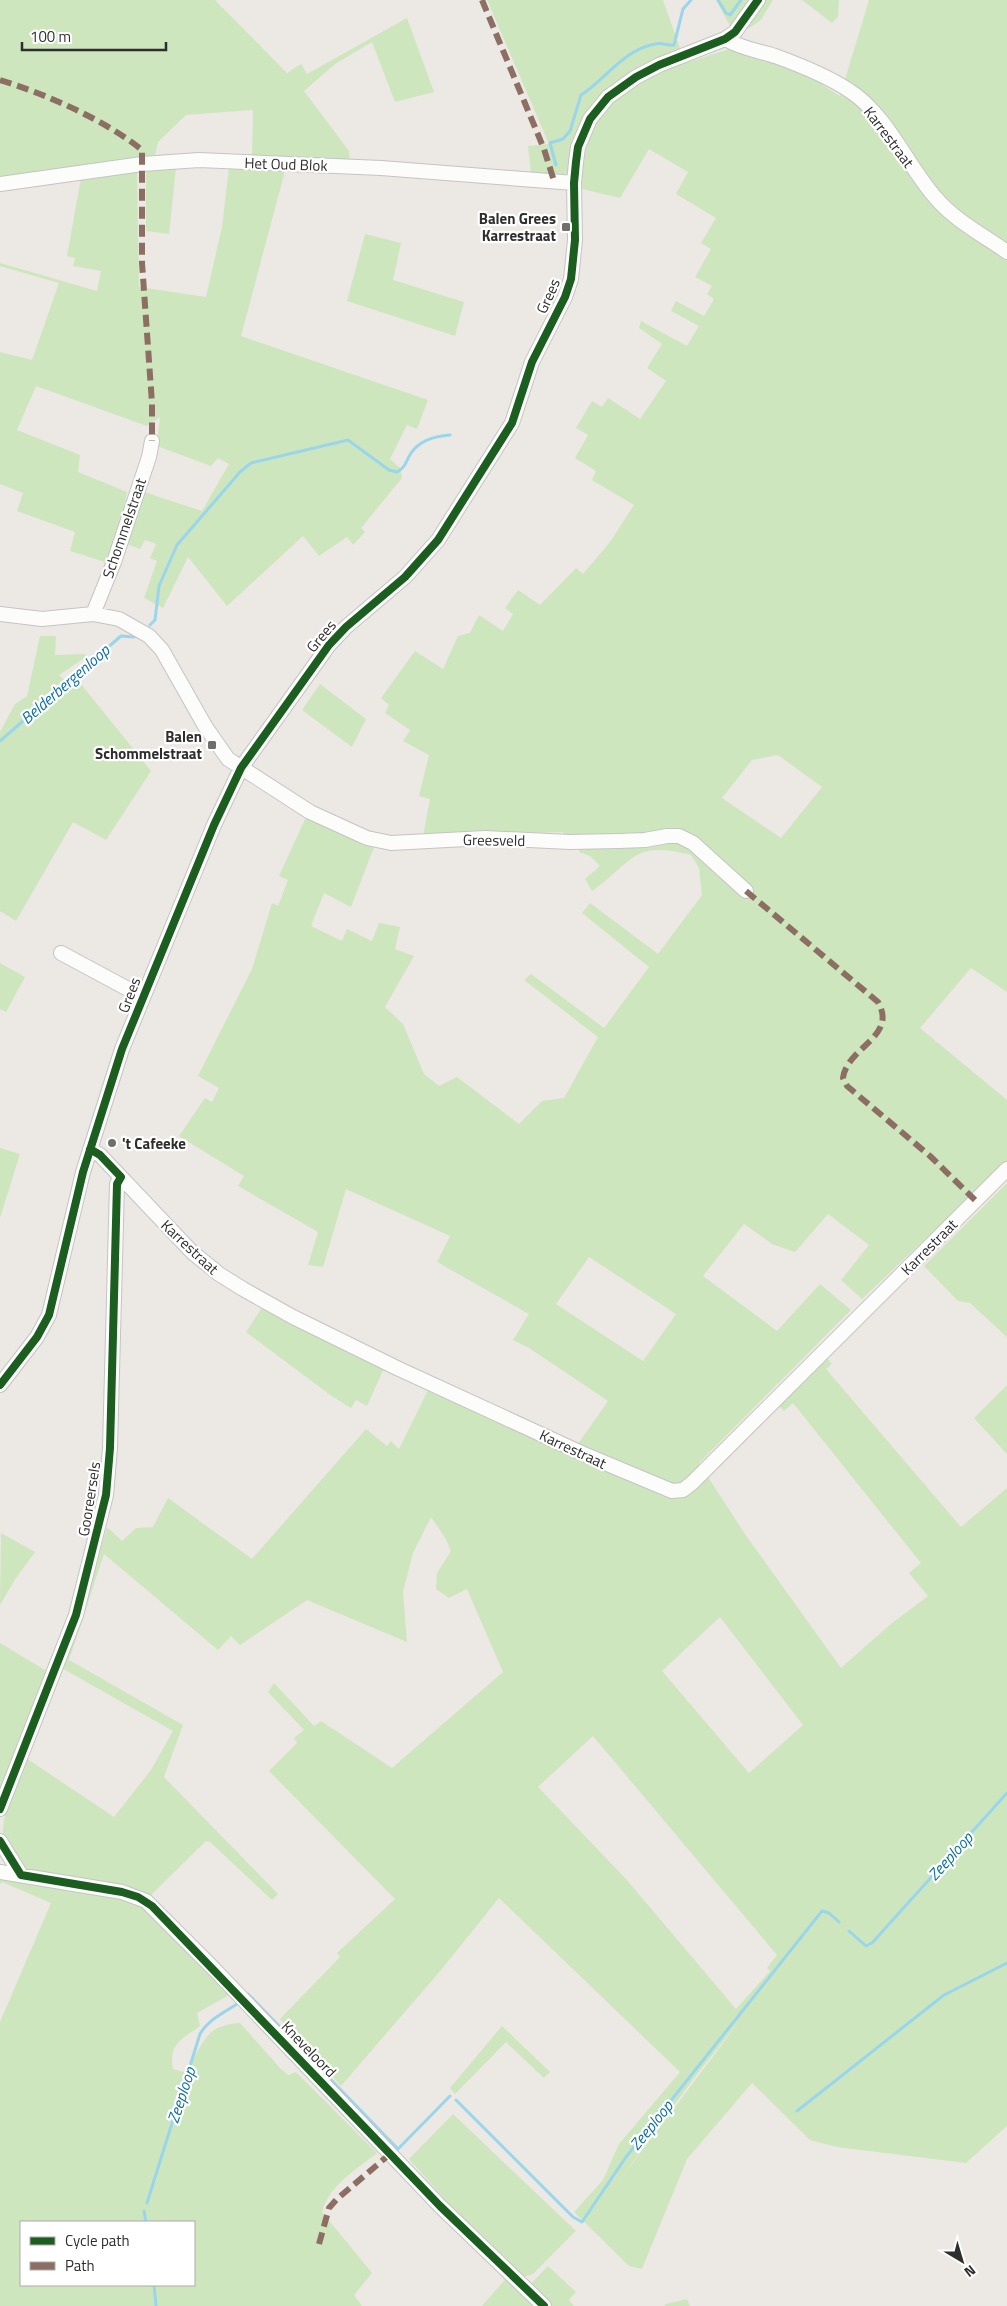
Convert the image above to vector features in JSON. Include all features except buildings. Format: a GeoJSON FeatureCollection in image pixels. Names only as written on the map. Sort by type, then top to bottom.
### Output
{"type":"FeatureCollection","features":[{"type":"Feature","properties":{"kind":"street","name":"Grees"},"geometry":{"type":"LineString","coordinates":[[0,1385],[37,1337],[49,1315],[90,1149],[122,1049],[214,825],[242,768],[329,645],[346,626],[405,576],[438,540],[512,424],[532,362],[571,279],[575,240],[574,183],[578,147],[590,119],[608,97],[636,77],[659,65],[725,39],[739,27],[758,0]]}},
{"type":"Feature","properties":{"kind":"street","name":"Karrestraat"},"geometry":{"type":"LineString","coordinates":[[725,39],[741,48],[774,56],[819,74],[851,91],[874,113],[936,200],[953,216],[1007,252]]}},
{"type":"Feature","properties":{"kind":"street","name":"Het Oud Blok"},"geometry":{"type":"LineString","coordinates":[[0,184],[142,164],[199,160],[381,168],[574,183]]}},
{"type":"Feature","properties":{"kind":"street","name":"Schommelstraat"},"geometry":{"type":"LineString","coordinates":[[94,614],[114,562],[125,523],[149,457],[152,441]]}},
{"type":"Feature","properties":{"kind":"street"},"geometry":{"type":"LineString","coordinates":[[0,614],[42,619],[94,614],[119,619],[150,636],[162,650],[222,753],[242,768]]}},
{"type":"Feature","properties":{"kind":"street","name":"Greesveld"},"geometry":{"type":"LineString","coordinates":[[242,768],[324,820],[378,841],[404,843],[485,838],[570,842],[645,840],[679,836],[692,843],[746,891]]}},
{"type":"Feature","properties":{"kind":"street","name":"Grees"},"geometry":{"type":"LineString","coordinates":[[61,953],[143,997]]}},
{"type":"Feature","properties":{"kind":"street","name":"Karrestraat"},"geometry":{"type":"LineString","coordinates":[[90,1149],[100,1155],[192,1252],[207,1265],[292,1317],[586,1456],[672,1491],[683,1490],[692,1483],[1007,1169]]}},
{"type":"Feature","properties":{"kind":"street","name":"Gooreersels"},"geometry":{"type":"LineString","coordinates":[[0,1809],[76,1615],[106,1495],[110,1448],[117,1184],[121,1177]]}},
{"type":"Feature","properties":{"kind":"street"},"geometry":{"type":"LineString","coordinates":[[0,1841],[21,1875]]}},
{"type":"Feature","properties":{"kind":"street","name":"Kneveloord"},"geometry":{"type":"LineString","coordinates":[[0,1872],[122,1892],[138,1897],[152,1906],[440,2206],[544,2306]]}},
{"type":"Feature","properties":{"kind":"green space"},"geometry":{"type":"Polygon","coordinates":[[[0,0],[215,0],[287,73],[301,64],[307,74],[407,18],[434,92],[395,102],[372,42],[335,64],[304,91],[349,151],[350,162],[252,156],[253,110],[186,115],[158,142],[155,155],[0,178],[0,0]]]}},
{"type":"Feature","properties":{"kind":"green space"},"geometry":{"type":"Polygon","coordinates":[[[487,0],[663,0],[681,51],[631,71],[593,103],[577,134],[569,174],[531,173],[528,146],[549,144],[487,0]]]}},
{"type":"Feature","properties":{"kind":"green space"},"geometry":{"type":"Polygon","coordinates":[[[716,0],[773,0],[761,20],[736,37],[716,0]]]}},
{"type":"Feature","properties":{"kind":"green space"},"geometry":{"type":"Polygon","coordinates":[[[802,0],[839,0],[838,17],[832,23],[802,0]]]}},
{"type":"Feature","properties":{"kind":"green space"},"geometry":{"type":"Polygon","coordinates":[[[869,0],[1007,0],[1007,992],[971,968],[920,1028],[1007,1100],[1007,1161],[862,1299],[841,1280],[869,1245],[828,1214],[795,1252],[772,1244],[744,1224],[703,1276],[777,1331],[820,1284],[851,1310],[699,1463],[745,1534],[841,1668],[892,1623],[928,1596],[909,1573],[921,1563],[793,1403],[784,1411],[777,1404],[826,1357],[832,1364],[826,1369],[961,1527],[1007,1488],[1007,2126],[966,2163],[837,2147],[810,2140],[752,2083],[687,2159],[642,2269],[629,2266],[574,2212],[603,2180],[619,2144],[680,2072],[499,1898],[441,1970],[341,2086],[280,2019],[340,1957],[337,1953],[395,1899],[269,1771],[297,1743],[294,1738],[304,1730],[268,1692],[274,1683],[314,1726],[321,1721],[392,1768],[503,1672],[467,1589],[449,1598],[436,1589],[437,1573],[451,1551],[446,1539],[431,1517],[413,1553],[403,1592],[407,1642],[307,1600],[240,1645],[231,1636],[218,1650],[104,1554],[69,1660],[183,1725],[164,1777],[278,1894],[272,1900],[210,1842],[206,1841],[150,1896],[140,1890],[21,1868],[3,1843],[4,1823],[9,1799],[23,1756],[114,1817],[151,1770],[173,1731],[60,1667],[93,1575],[107,1527],[122,1541],[136,1528],[153,1527],[168,1498],[252,1559],[366,1429],[387,1446],[391,1441],[399,1449],[429,1388],[575,1458],[578,1444],[608,1401],[529,1348],[513,1340],[529,1314],[437,1262],[450,1236],[346,1189],[323,1267],[308,1265],[318,1232],[238,1186],[244,1176],[179,1136],[205,1098],[212,1102],[219,1088],[198,1076],[252,969],[272,903],[278,906],[288,880],[279,876],[306,817],[374,847],[351,907],[324,893],[311,926],[342,941],[347,929],[372,941],[379,923],[400,927],[395,949],[414,956],[385,1007],[403,1024],[424,1074],[439,1086],[457,1077],[519,1124],[542,1101],[564,1098],[598,1037],[524,980],[531,974],[604,1028],[649,967],[582,913],[590,903],[658,954],[702,895],[699,868],[691,855],[657,850],[645,852],[627,862],[592,891],[585,879],[600,866],[590,856],[579,852],[581,840],[565,837],[563,832],[423,836],[430,799],[419,796],[429,755],[403,741],[410,730],[385,713],[389,705],[381,698],[415,651],[443,669],[458,636],[470,633],[479,615],[503,631],[513,614],[505,608],[518,590],[540,605],[576,568],[583,574],[610,542],[634,505],[592,480],[596,471],[575,458],[588,435],[576,428],[592,401],[602,407],[608,398],[640,419],[666,381],[647,368],[662,344],[639,328],[641,321],[687,346],[699,326],[671,311],[676,301],[704,316],[714,299],[707,294],[712,286],[695,277],[711,249],[701,243],[716,218],[676,194],[688,172],[649,149],[620,198],[578,188],[588,136],[598,115],[617,95],[651,74],[742,45],[774,48],[828,70],[823,85],[840,96],[869,0]],[[778,755],[752,760],[722,798],[781,838],[822,787],[778,755]],[[589,1257],[556,1304],[643,1361],[676,1314],[589,1257]],[[598,1467],[670,1499],[664,1486],[598,1467]],[[720,1617],[662,1671],[749,1773],[803,1725],[720,1617]],[[593,1736],[538,1787],[626,1879],[736,2009],[770,1971],[767,1968],[777,1955],[593,1736]],[[742,2018],[694,2078],[616,2185],[742,2018]]]}},
{"type":"Feature","properties":{"kind":"green space"},"geometry":{"type":"Polygon","coordinates":[[[176,167],[169,234],[146,231],[146,169],[176,167]]]}},
{"type":"Feature","properties":{"kind":"green space"},"geometry":{"type":"Polygon","coordinates":[[[286,167],[241,336],[428,400],[417,429],[407,425],[390,459],[400,468],[402,478],[361,528],[365,532],[353,545],[347,537],[319,556],[303,536],[227,606],[188,557],[163,608],[144,598],[157,561],[150,558],[156,544],[145,540],[140,549],[124,543],[141,491],[202,511],[229,464],[218,458],[211,466],[157,446],[160,417],[147,426],[36,386],[17,430],[80,455],[78,472],[127,492],[122,524],[108,563],[70,551],[75,532],[17,511],[23,493],[0,484],[0,352],[32,360],[59,283],[0,266],[0,263],[97,291],[101,271],[73,266],[75,258],[67,256],[81,178],[137,171],[139,287],[206,297],[222,227],[229,168],[286,167]]]}},
{"type":"Feature","properties":{"kind":"green space"},"geometry":{"type":"Polygon","coordinates":[[[365,234],[401,243],[393,280],[464,302],[455,336],[347,301],[365,234]]]}},
{"type":"Feature","properties":{"kind":"green space"},"geometry":{"type":"Polygon","coordinates":[[[40,636],[56,636],[55,655],[85,654],[86,657],[59,675],[70,686],[77,679],[151,771],[106,840],[73,822],[16,921],[0,911],[0,732],[15,704],[27,696],[40,636]]]}},
{"type":"Feature","properties":{"kind":"green space"},"geometry":{"type":"Polygon","coordinates":[[[320,684],[366,719],[352,747],[302,710],[320,684]]]}},
{"type":"Feature","properties":{"kind":"green space"},"geometry":{"type":"Polygon","coordinates":[[[0,963],[25,977],[6,1012],[0,1009],[0,963]]]}},
{"type":"Feature","properties":{"kind":"green space"},"geometry":{"type":"Polygon","coordinates":[[[0,1148],[20,1154],[0,1218],[0,1148]]]}},
{"type":"Feature","properties":{"kind":"green space"},"geometry":{"type":"Polygon","coordinates":[[[1007,1183],[1007,1337],[970,1303],[958,1301],[924,1266],[1007,1183]]]}},
{"type":"Feature","properties":{"kind":"green space"},"geometry":{"type":"Polygon","coordinates":[[[263,1306],[385,1366],[367,1406],[356,1400],[351,1408],[333,1397],[246,1332],[263,1306]]]}},
{"type":"Feature","properties":{"kind":"green space"},"geometry":{"type":"Polygon","coordinates":[[[1007,1385],[1007,1454],[974,1418],[1007,1385]]]}},
{"type":"Feature","properties":{"kind":"green space"},"geometry":{"type":"Polygon","coordinates":[[[1,1533],[35,1552],[16,1578],[0,1605],[1,1533]]]}},
{"type":"Feature","properties":{"kind":"green space"},"geometry":{"type":"Polygon","coordinates":[[[0,1643],[50,1673],[0,1796],[0,1643]]]}},
{"type":"Feature","properties":{"kind":"green space"},"geometry":{"type":"Polygon","coordinates":[[[0,1876],[142,1903],[229,1995],[197,2013],[200,2026],[178,2043],[173,2054],[173,2069],[183,2072],[204,2040],[217,2028],[240,2023],[281,2069],[288,2075],[296,2072],[377,2153],[337,2186],[326,2202],[322,2212],[372,2273],[354,2295],[362,2306],[0,2306],[0,2022],[51,1903],[2,1882],[0,1884],[0,1876]]]}},
{"type":"Feature","properties":{"kind":"green space"},"geometry":{"type":"Polygon","coordinates":[[[502,2026],[550,2072],[544,2078],[506,2042],[455,2094],[450,2088],[502,2026]]]}},
{"type":"Feature","properties":{"kind":"green space"},"geometry":{"type":"Polygon","coordinates":[[[453,2114],[576,2231],[533,2274],[523,2277],[457,2213],[409,2159],[453,2114]]]}},
{"type":"Feature","properties":{"kind":"green space"},"geometry":{"type":"Polygon","coordinates":[[[548,2266],[576,2292],[569,2300],[574,2306],[548,2306],[528,2287],[548,2266]]]}},
{"type":"Feature","properties":{"kind":"green space"},"geometry":{"type":"Polygon","coordinates":[[[508,2276],[540,2306],[482,2306],[508,2276]]]}},
{"type":"Feature","properties":{"kind":"green space"},"geometry":{"type":"Polygon","coordinates":[[[687,2299],[690,2306],[664,2306],[666,2304],[687,2299]]]}},
{"type":"Feature","properties":{"kind":"waterway","name":"Belderbergenloop"},"geometry":{"type":"LineString","coordinates":[[556,165],[550,143],[563,139],[570,131],[581,95],[633,52],[658,44],[674,45],[683,9],[691,0]]}},
{"type":"Feature","properties":{"kind":"waterway","name":"Belderbergenloop"},"geometry":{"type":"LineString","coordinates":[[718,0],[726,13],[730,15],[741,0]]}},
{"type":"Feature","properties":{"kind":"waterway","name":"Belderbergenloop"},"geometry":{"type":"LineString","coordinates":[[150,625],[155,620],[159,586],[177,545],[240,472],[251,463],[348,440],[389,470],[397,472],[404,466],[411,453],[423,442],[439,436],[450,435]]}},
{"type":"Feature","properties":{"kind":"waterway","name":"Belderbergenloop"},"geometry":{"type":"LineString","coordinates":[[0,741],[121,636],[134,637]]}},
{"type":"Feature","properties":{"kind":"waterway","name":"Zeeploop"},"geometry":{"type":"LineString","coordinates":[[849,1931],[866,1946],[872,1943],[1007,1793]]}},
{"type":"Feature","properties":{"kind":"waterway","name":"Zeeploop"},"geometry":{"type":"LineString","coordinates":[[456,2100],[573,2217],[582,2222],[626,2157],[822,1911],[829,1913],[839,1922]]}},
{"type":"Feature","properties":{"kind":"waterway"},"geometry":{"type":"LineString","coordinates":[[797,2111],[944,1995],[1007,1963]]}},
{"type":"Feature","properties":{"kind":"waterway","name":"Zeeploop"},"geometry":{"type":"LineString","coordinates":[[248,1994],[398,2149],[450,2096]]}},
{"type":"Feature","properties":{"kind":"waterway","name":"Zeeploop"},"geometry":{"type":"LineString","coordinates":[[147,2203],[200,2034],[212,2021],[237,2004]]}},
{"type":"Feature","properties":{"kind":"waterway","name":"Zeeploop"},"geometry":{"type":"LineString","coordinates":[[144,2211],[146,2221]]}},
{"type":"Feature","properties":{"kind":"waterway","name":"Zeeploop"},"geometry":{"type":"LineString","coordinates":[[154,2286],[156,2306]]}},
{"type":"Feature","properties":{"kind":"marked path"},"geometry":{"type":"LineString","coordinates":[[482,0],[544,149],[554,181]]}},
{"type":"Feature","properties":{"kind":"marked path"},"geometry":{"type":"LineString","coordinates":[[0,80],[55,100],[93,118],[142,150],[142,263],[152,403],[152,441]]}},
{"type":"Feature","properties":{"kind":"marked path"},"geometry":{"type":"LineString","coordinates":[[746,891],[878,1002],[882,1014],[882,1024],[877,1033],[846,1067],[843,1078],[847,1086],[930,1156],[975,1200]]}},
{"type":"Feature","properties":{"kind":"marked path"},"geometry":{"type":"LineString","coordinates":[[319,2244],[329,2208],[390,2154]]}},
{"type":"Feature","properties":{"kind":"cycle path"},"geometry":{"type":"LineString","coordinates":[[0,1385],[37,1337],[49,1315],[83,1172],[122,1049],[214,825],[241,768],[329,645],[346,627],[405,577],[438,540],[512,423],[532,362],[565,297],[571,279],[575,240],[574,183],[576,162],[578,147],[590,119],[608,97],[636,77],[659,65],[725,39],[735,32],[758,0]]}},
{"type":"Feature","properties":{"kind":"cycle path"},"geometry":{"type":"LineString","coordinates":[[0,1809],[76,1615],[106,1495],[110,1448],[117,1184],[121,1177],[100,1155],[90,1149]]}},
{"type":"Feature","properties":{"kind":"cycle path"},"geometry":{"type":"LineString","coordinates":[[0,1841],[21,1875],[122,1892],[138,1897],[152,1906],[440,2206],[544,2306]]}},
{"type":"Feature","properties":{"kind":"place","name":"Balen Grees Karrestraat"},"geometry":{"type":"Point","coordinates":[566,227]}},
{"type":"Feature","properties":{"kind":"place","name":"Balen Schommelstraat"},"geometry":{"type":"Point","coordinates":[212,745]}},
{"type":"Feature","properties":{"kind":"place","name":"'t Cafeeke"},"geometry":{"type":"Point","coordinates":[112,1143]}}]}
